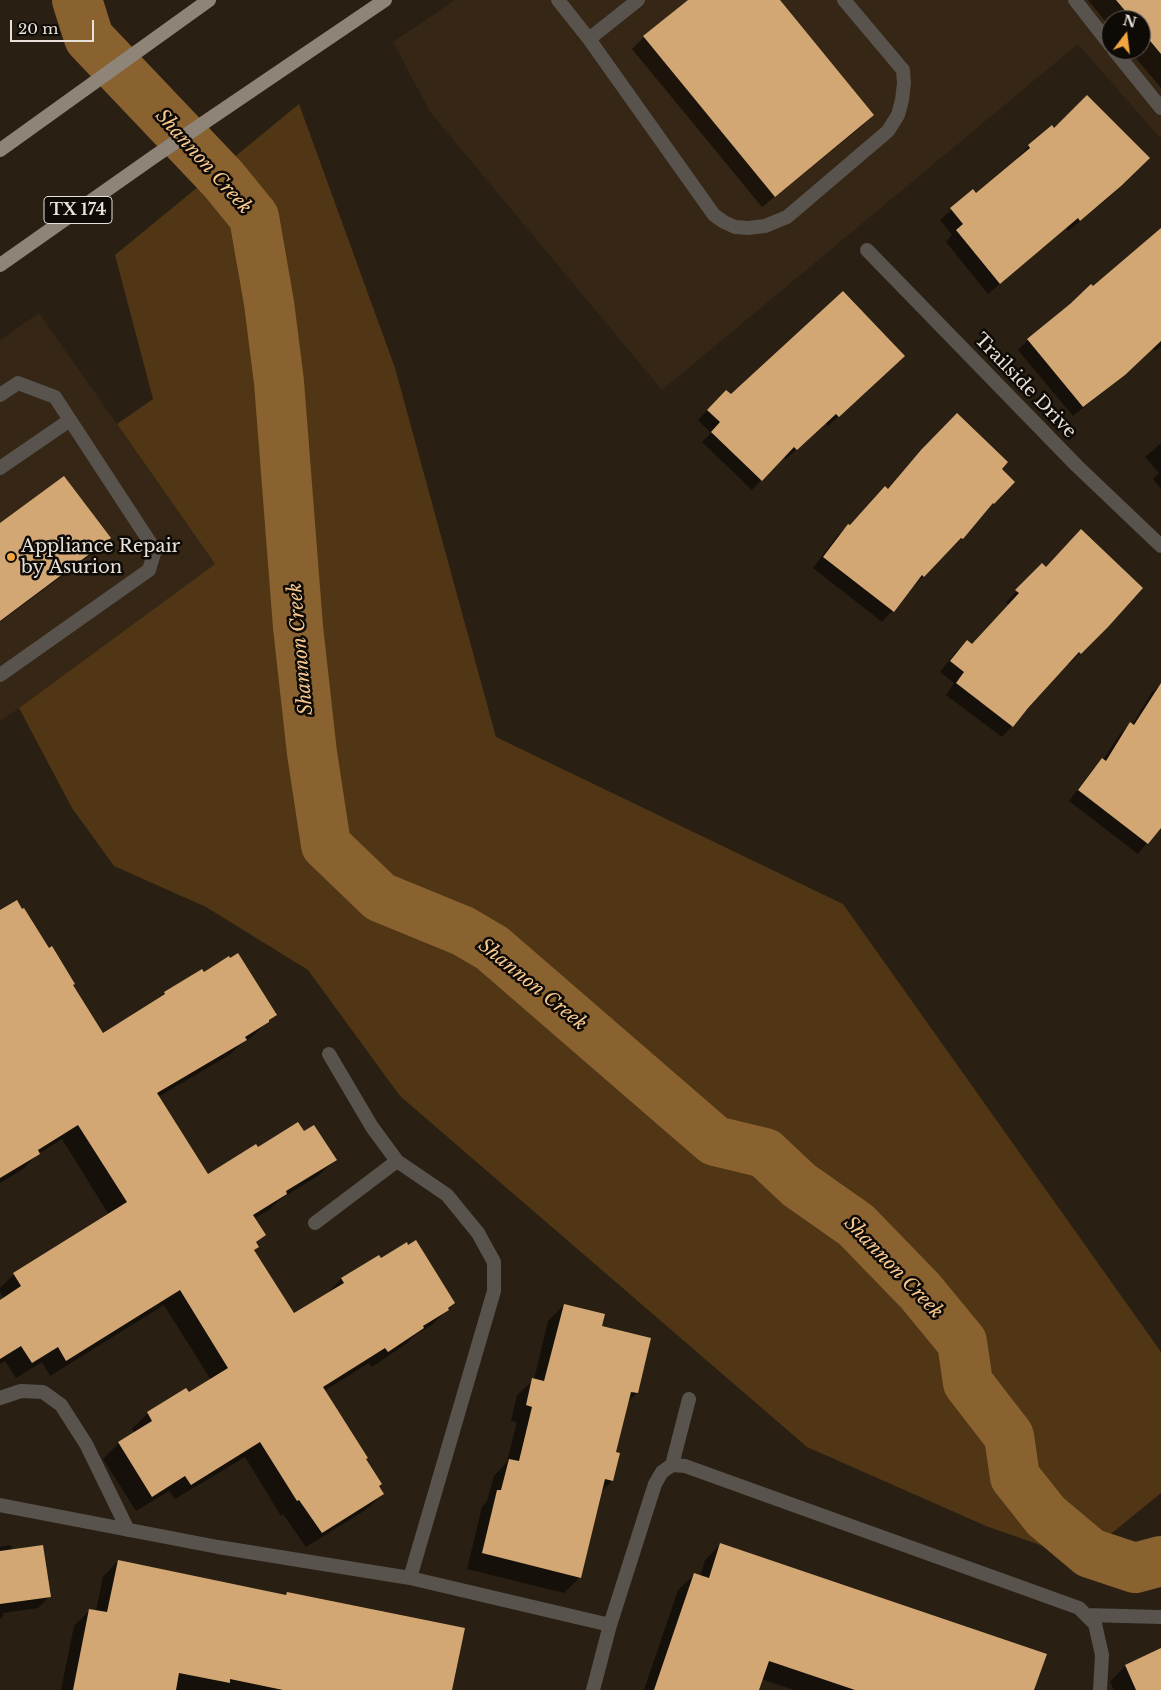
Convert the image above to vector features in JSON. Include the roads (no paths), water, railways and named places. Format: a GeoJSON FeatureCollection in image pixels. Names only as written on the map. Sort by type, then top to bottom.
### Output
{"type":"FeatureCollection","features":[{"type":"Feature","properties":{"kind":"main road"},"geometry":{"type":"LineString","coordinates":[[0,150],[209,0]]}},
{"type":"Feature","properties":{"kind":"main road","name":"TX 174"},"geometry":{"type":"LineString","coordinates":[[0,265],[155,156],[385,0]]}},
{"type":"Feature","properties":{"kind":"street"},"geometry":{"type":"LineString","coordinates":[[558,0],[714,215],[735,227],[748,228],[765,226],[787,217],[888,131],[898,115],[904,83],[903,70],[844,0]]}},
{"type":"Feature","properties":{"kind":"street"},"geometry":{"type":"LineString","coordinates":[[588,39],[638,0]]}},
{"type":"Feature","properties":{"kind":"street"},"geometry":{"type":"LineString","coordinates":[[1074,0],[1101,34]]}},
{"type":"Feature","properties":{"kind":"street"},"geometry":{"type":"LineString","coordinates":[[1122,60],[1161,108]]}},
{"type":"Feature","properties":{"kind":"street","name":"Trailside Drive"},"geometry":{"type":"LineString","coordinates":[[867,250],[1077,466],[1161,546]]}},
{"type":"Feature","properties":{"kind":"street"},"geometry":{"type":"LineString","coordinates":[[0,395],[18,383],[55,397],[154,550],[149,570],[0,675]]}},
{"type":"Feature","properties":{"kind":"street"},"geometry":{"type":"LineString","coordinates":[[0,468],[70,420]]}},
{"type":"Feature","properties":{"kind":"street"},"geometry":{"type":"LineString","coordinates":[[329,1054],[372,1127],[397,1161],[447,1195],[478,1233],[494,1262],[494,1291],[410,1578]]}},
{"type":"Feature","properties":{"kind":"street"},"geometry":{"type":"LineString","coordinates":[[315,1223],[397,1161]]}},
{"type":"Feature","properties":{"kind":"street"},"geometry":{"type":"LineString","coordinates":[[0,1398],[20,1391],[43,1392],[62,1405],[86,1444],[128,1530]]}},
{"type":"Feature","properties":{"kind":"street"},"geometry":{"type":"LineString","coordinates":[[672,1465],[689,1399]]}},
{"type":"Feature","properties":{"kind":"street"},"geometry":{"type":"LineString","coordinates":[[593,1690],[610,1625],[655,1484],[662,1472],[672,1465],[685,1466],[714,1476],[1080,1608],[1094,1624],[1102,1656],[1100,1690]]}},
{"type":"Feature","properties":{"kind":"street"},"geometry":{"type":"LineString","coordinates":[[0,1505],[218,1547],[410,1578],[610,1625]]}},
{"type":"Feature","properties":{"kind":"street"},"geometry":{"type":"LineString","coordinates":[[1086,1615],[1161,1617]]}},
{"type":"Feature","properties":{"kind":"waterway","name":"Shannon Creek"},"geometry":{"type":"LineString","coordinates":[[77,0],[89,38],[223,179],[254,217],[269,303],[279,382],[298,627],[312,753],[326,845],[380,897],[463,931],[492,948],[715,1141],[765,1153],[799,1185],[856,1225],[920,1291],[962,1342],[968,1383],[1009,1436],[1015,1477],[1046,1516],[1090,1553],[1135,1568],[1161,1561]]}},
{"type":"Feature","properties":{"kind":"place","name":"Appliance Repair by Asurion"},"geometry":{"type":"Point","coordinates":[11,557]}}]}
